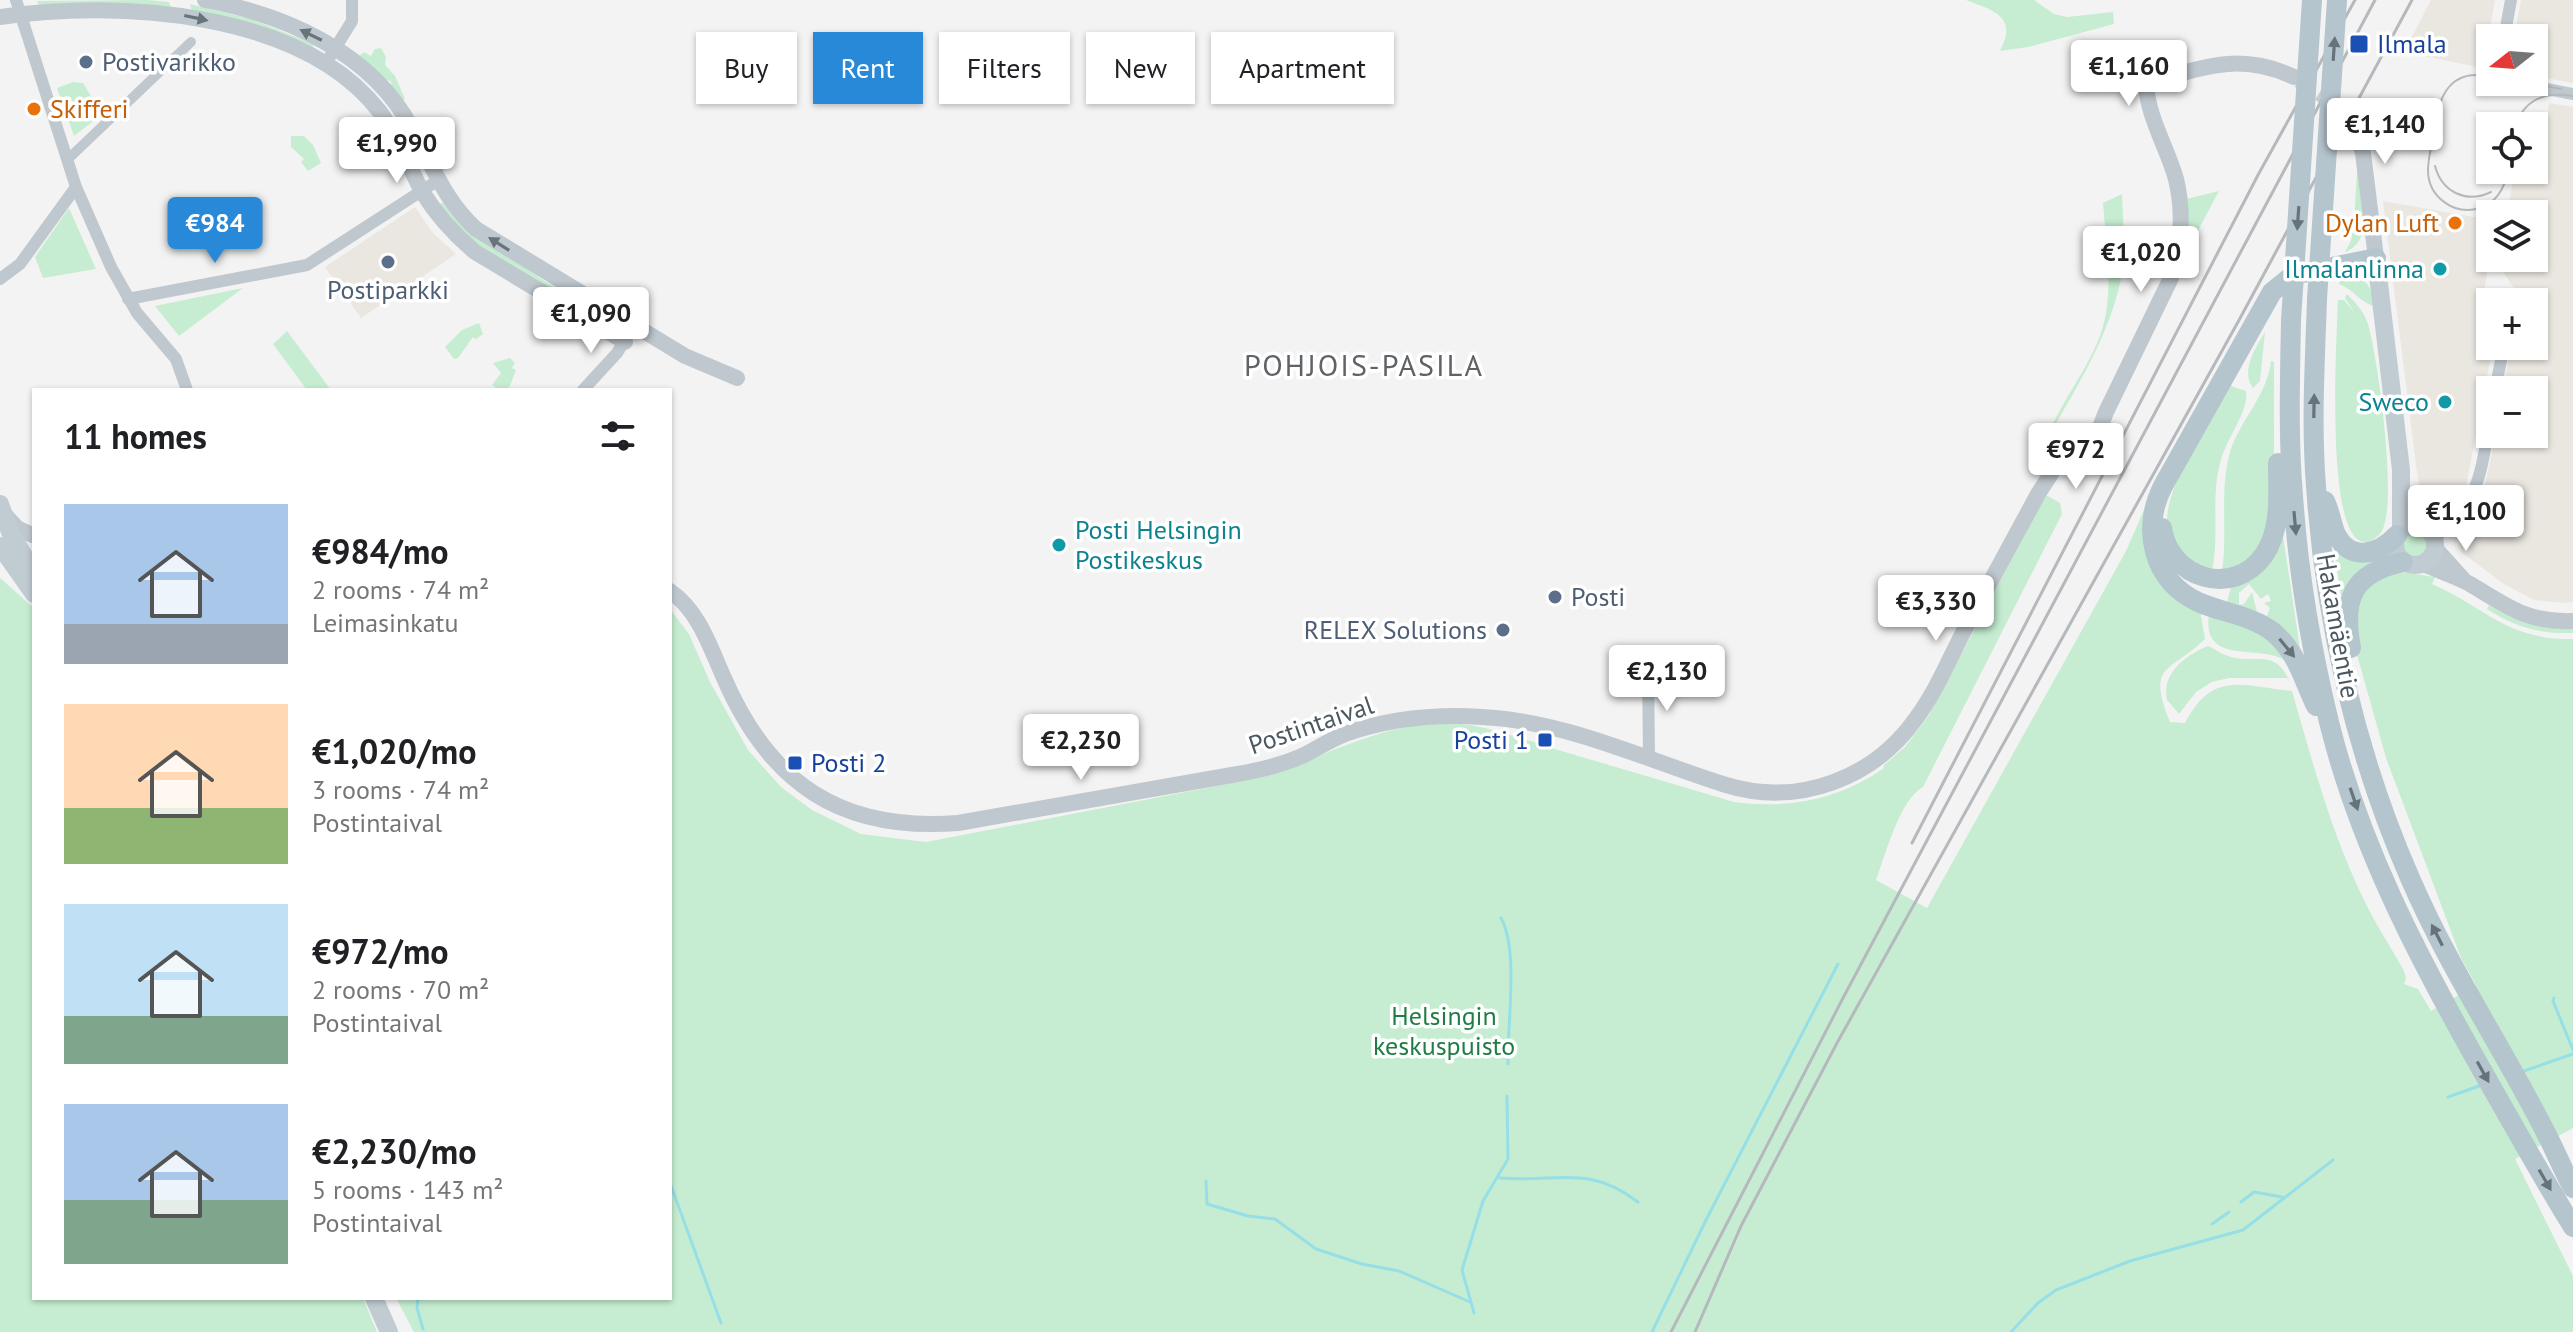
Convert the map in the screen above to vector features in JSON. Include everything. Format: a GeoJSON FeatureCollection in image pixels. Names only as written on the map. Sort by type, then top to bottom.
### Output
{"type":"FeatureCollection","features":[{"type":"Feature","properties":{"kind":"main road","name":"Hakamäentie"},"geometry":{"type":"LineString","coordinates":[[2312,0],[2291,320],[2290,417],[2297,546],[2330,725],[2363,827],[2386,884],[2445,1004],[2573,1227]]}},
{"type":"Feature","properties":{"kind":"main road","name":"Hakamäentie"},"geometry":{"type":"LineString","coordinates":[[2337,0],[2317,299],[2315,484],[2328,601],[2365,755],[2409,878],[2466,992],[2549,1139],[2573,1188]]}},
{"type":"Feature","properties":{"kind":"main road"},"geometry":{"type":"LineString","coordinates":[[2330,725],[2317,708],[2298,661],[2280,638],[2253,620],[2196,601],[2178,589],[2167,577],[2152,546],[2154,505],[2262,308],[2281,282],[2306,272],[2376,258],[2401,470],[2399,533],[2395,549],[2414,563]]}},
{"type":"Feature","properties":{"kind":"main road"},"geometry":{"type":"LineString","coordinates":[[2174,468],[2161,513],[2163,539],[2176,561],[2188,571],[2202,577],[2229,578],[2252,567],[2264,555],[2272,540],[2278,508],[2278,456],[2290,417]]}},
{"type":"Feature","properties":{"kind":"main road"},"geometry":{"type":"LineString","coordinates":[[2353,711],[2356,676],[2347,630],[2349,603],[2356,588],[2377,569],[2432,558],[2430,535],[2401,470]]}},
{"type":"Feature","properties":{"kind":"main road"},"geometry":{"type":"LineString","coordinates":[[2315,484],[2328,507],[2336,534],[2347,548],[2363,554],[2372,553],[2415,524],[2430,535]]}},
{"type":"Feature","properties":{"kind":"main road"},"geometry":{"type":"LineString","coordinates":[[2,509],[10,532],[24,551],[32,585]]}},
{"type":"Feature","properties":{"kind":"main road","name":"Hakamäentie"},"geometry":{"type":"LineString","coordinates":[[2549,1139],[2573,1169]]}},
{"type":"Feature","properties":{"kind":"main road","name":"Hakamäentie"},"geometry":{"type":"LineString","coordinates":[[2561,1208],[2573,1245]]}},
{"type":"Feature","properties":{"kind":"main road"},"geometry":{"type":"LineString","coordinates":[[375,1300],[389,1332]]}},
{"type":"Feature","properties":{"kind":"street"},"geometry":{"type":"LineString","coordinates":[[205,0],[284,22],[336,48],[363,68],[397,104],[437,181],[463,217],[476,229],[705,366],[737,378]]}},
{"type":"Feature","properties":{"kind":"street"},"geometry":{"type":"LineString","coordinates":[[326,63],[352,21],[352,0]]}},
{"type":"Feature","properties":{"kind":"street"},"geometry":{"type":"LineString","coordinates":[[2507,24],[2511,0]]}},
{"type":"Feature","properties":{"kind":"street"},"geometry":{"type":"LineString","coordinates":[[0,17],[18,7],[185,15],[267,37],[326,63],[381,113],[422,190],[447,226],[475,252],[625,342]]}},
{"type":"Feature","properties":{"kind":"street"},"geometry":{"type":"LineString","coordinates":[[18,7],[76,187],[111,267],[128,299],[176,359],[186,388]]}},
{"type":"Feature","properties":{"kind":"street"},"geometry":{"type":"LineString","coordinates":[[67,160],[191,42]]}},
{"type":"Feature","properties":{"kind":"street","name":"Postintaival"},"geometry":{"type":"LineString","coordinates":[[672,593],[697,620],[743,717],[769,756],[821,797],[843,809],[882,821],[932,825],[970,821],[1232,775],[1277,765],[1359,730],[1443,716],[1530,723],[1743,790],[1812,790],[1864,768],[1894,745],[1917,717],[2051,474],[2058,477],[2066,473],[2068,462],[2085,457],[2092,448],[2106,412],[2171,278],[2176,261],[2180,222],[2176,180],[2151,112],[2146,84],[2239,62],[2263,65],[2294,77]]}},
{"type":"Feature","properties":{"kind":"street"},"geometry":{"type":"LineString","coordinates":[[2548,89],[2573,94]]}},
{"type":"Feature","properties":{"kind":"street"},"geometry":{"type":"LineString","coordinates":[[2354,125],[2363,153],[2376,258]]}},
{"type":"Feature","properties":{"kind":"street"},"geometry":{"type":"LineString","coordinates":[[128,299],[307,265],[437,181]]}},
{"type":"Feature","properties":{"kind":"street"},"geometry":{"type":"LineString","coordinates":[[0,279],[20,264],[76,187]]}},
{"type":"Feature","properties":{"kind":"street"},"geometry":{"type":"LineString","coordinates":[[585,388],[625,342],[635,324]]}},
{"type":"Feature","properties":{"kind":"street"},"geometry":{"type":"LineString","coordinates":[[2467,583],[2430,535],[2447,527],[2466,505],[2478,483],[2485,448]]}},
{"type":"Feature","properties":{"kind":"street"},"geometry":{"type":"LineString","coordinates":[[2414,563],[2467,583],[2514,612],[2545,620],[2573,621]]}},
{"type":"Feature","properties":{"kind":"street"},"geometry":{"type":"LineString","coordinates":[[1648,666],[1649,759]]}},
{"type":"Feature","properties":{"kind":"shaded area"},"geometry":{"type":"Polygon","coordinates":[[[2431,0],[2495,0],[2491,24],[2476,24],[2476,67],[2404,52],[2431,0]]]}},
{"type":"Feature","properties":{"kind":"shaded area"},"geometry":{"type":"Polygon","coordinates":[[[2521,0],[2573,0],[2573,83],[2548,79],[2548,24],[2517,24],[2521,0]]]}},
{"type":"Feature","properties":{"kind":"shaded area"},"geometry":{"type":"Polygon","coordinates":[[[2549,103],[2573,107],[2573,602],[2564,603],[2534,600],[2504,584],[2461,552],[2459,528],[2472,514],[2483,494],[2493,448],[2548,448],[2548,376],[2506,376],[2508,360],[2548,360],[2548,288],[2514,288],[2503,272],[2548,272],[2548,200],[2510,200],[2512,184],[2548,184],[2549,103]]]}},
{"type":"Feature","properties":{"kind":"shaded area"},"geometry":{"type":"Polygon","coordinates":[[[2383,201],[2476,218],[2476,272],[2487,272],[2484,288],[2476,288],[2476,360],[2490,360],[2487,376],[2476,376],[2476,435],[2466,487],[2455,500],[2437,509],[2427,506],[2423,499],[2417,473],[2383,201]]]}},
{"type":"Feature","properties":{"kind":"shaded area","name":"Postiparkki"},"geometry":{"type":"Polygon","coordinates":[[[415,207],[433,233],[456,254],[361,318],[325,267],[415,207]]]}},
{"type":"Feature","properties":{"kind":"green space"},"geometry":{"type":"Polygon","coordinates":[[[1966,0],[2034,0],[2054,14],[2067,17],[2113,12],[2114,24],[2028,47],[2000,51],[2005,39],[2005,22],[1994,12],[1966,0]]]}},
{"type":"Feature","properties":{"kind":"green space"},"geometry":{"type":"Polygon","coordinates":[[[37,1],[169,2],[171,8],[39,7],[37,1]]]}},
{"type":"Feature","properties":{"kind":"green space"},"geometry":{"type":"Polygon","coordinates":[[[190,4],[251,19],[314,44],[312,49],[192,11],[190,4]]]}},
{"type":"Feature","properties":{"kind":"green space"},"geometry":{"type":"Polygon","coordinates":[[[381,48],[386,57],[385,65],[395,76],[405,99],[402,100],[391,81],[359,56],[364,52],[371,56],[375,49],[381,48]]]}},
{"type":"Feature","properties":{"kind":"green space"},"geometry":{"type":"Polygon","coordinates":[[[73,82],[83,83],[102,114],[74,136],[57,88],[73,82]]]}},
{"type":"Feature","properties":{"kind":"green space"},"geometry":{"type":"Polygon","coordinates":[[[291,136],[304,136],[313,145],[321,163],[308,171],[301,162],[304,159],[291,147],[291,136]]]}},
{"type":"Feature","properties":{"kind":"green space"},"geometry":{"type":"Polygon","coordinates":[[[2359,170],[2364,227],[2355,246],[2345,252],[2354,224],[2359,170]]]}},
{"type":"Feature","properties":{"kind":"green space"},"geometry":{"type":"Polygon","coordinates":[[[2219,191],[2185,255],[2186,199],[2219,191]]]}},
{"type":"Feature","properties":{"kind":"green space"},"geometry":{"type":"Polygon","coordinates":[[[2122,194],[2123,258],[2116,301],[2090,363],[2046,441],[2104,325],[2108,272],[2103,203],[2122,194]]]}},
{"type":"Feature","properties":{"kind":"green space"},"geometry":{"type":"Polygon","coordinates":[[[443,202],[456,219],[607,323],[479,246],[438,206],[443,202]]]}},
{"type":"Feature","properties":{"kind":"green space"},"geometry":{"type":"Polygon","coordinates":[[[69,208],[96,269],[43,278],[35,257],[69,208]]]}},
{"type":"Feature","properties":{"kind":"green space"},"geometry":{"type":"Polygon","coordinates":[[[2340,273],[2365,281],[2373,298],[2373,306],[2339,284],[2340,273]]]}},
{"type":"Feature","properties":{"kind":"green space"},"geometry":{"type":"Polygon","coordinates":[[[243,288],[179,336],[155,306],[243,288]]]}},
{"type":"Feature","properties":{"kind":"green space"},"geometry":{"type":"Polygon","coordinates":[[[2347,294],[2357,304],[2368,324],[2381,399],[2388,467],[2385,521],[2379,535],[2361,541],[2348,526],[2337,454],[2338,300],[2344,300],[2354,312],[2345,298],[2347,294]]]}},
{"type":"Feature","properties":{"kind":"green space"},"geometry":{"type":"Polygon","coordinates":[[[479,323],[483,334],[476,339],[473,337],[454,359],[445,347],[462,330],[479,323]]]}},
{"type":"Feature","properties":{"kind":"green space"},"geometry":{"type":"Polygon","coordinates":[[[287,331],[330,388],[306,388],[273,344],[287,331]]]}},
{"type":"Feature","properties":{"kind":"green space"},"geometry":{"type":"Polygon","coordinates":[[[2265,332],[2260,381],[2253,388],[2249,381],[2249,367],[2265,332]]]}},
{"type":"Feature","properties":{"kind":"green space"},"geometry":{"type":"Polygon","coordinates":[[[510,358],[515,363],[512,368],[516,370],[508,388],[492,385],[501,373],[493,363],[510,358]]]}},
{"type":"Feature","properties":{"kind":"green space"},"geometry":{"type":"Polygon","coordinates":[[[2271,361],[2274,362],[2274,483],[2268,532],[2249,562],[2222,571],[2225,482],[2230,452],[2259,397],[2271,361]]]}},
{"type":"Feature","properties":{"kind":"green space"},"geometry":{"type":"Polygon","coordinates":[[[2228,385],[2246,391],[2246,398],[2218,474],[2212,571],[2186,562],[2169,533],[2167,515],[2188,456],[2228,385]]]}},
{"type":"Feature","properties":{"kind":"green space","name":"Helsingin keskuspuisto"},"geometry":{"type":"Polygon","coordinates":[[[2046,495],[2060,503],[2062,514],[1923,787],[1900,815],[1876,880],[1927,908],[2126,551],[2150,496],[2143,522],[2200,610],[2205,639],[2165,671],[2161,679],[2160,689],[2170,722],[2185,723],[2206,695],[2218,688],[2243,685],[2292,691],[2325,801],[2355,881],[2404,971],[2404,984],[2418,989],[2431,1011],[2476,985],[2461,958],[2386,758],[2354,644],[2362,589],[2394,571],[2435,577],[2432,584],[2513,628],[2550,638],[2573,639],[2573,1128],[2515,1159],[2573,1276],[2573,1332],[414,1332],[397,1300],[672,1300],[672,612],[689,634],[710,682],[748,750],[781,787],[812,810],[861,834],[926,842],[1263,777],[1382,733],[1441,723],[1495,730],[1734,802],[1794,803],[1849,788],[1884,768],[1905,747],[1929,715],[2046,495]]]}},
{"type":"Feature","properties":{"kind":"green space"},"geometry":{"type":"Polygon","coordinates":[[[2414,533],[2425,540],[2426,545],[2419,556],[2414,557],[2403,550],[2402,545],[2409,534],[2414,533]]]}},
{"type":"Feature","properties":{"kind":"green space"},"geometry":{"type":"Polygon","coordinates":[[[2283,536],[2301,655],[2226,605],[2232,584],[2283,536]],[[2249,584],[2239,593],[2239,605],[2244,604],[2252,592],[2257,612],[2266,618],[2270,608],[2264,603],[2271,601],[2268,594],[2261,599],[2249,584]]]}},
{"type":"Feature","properties":{"kind":"green space"},"geometry":{"type":"Polygon","coordinates":[[[2334,548],[2387,553],[2390,560],[2342,602],[2334,548]]]}},
{"type":"Feature","properties":{"kind":"green space"},"geometry":{"type":"Polygon","coordinates":[[[0,578],[32,606],[32,1300],[364,1300],[377,1332],[0,1332],[0,578]]]}},
{"type":"Feature","properties":{"kind":"green space"},"geometry":{"type":"Polygon","coordinates":[[[2489,605],[2519,620],[2550,628],[2573,629],[2573,633],[2538,631],[2517,625],[2487,609],[2489,605]]]}},
{"type":"Feature","properties":{"kind":"green space"},"geometry":{"type":"Polygon","coordinates":[[[2209,614],[2262,632],[2286,661],[2275,656],[2223,647],[2214,641],[2209,630],[2209,614]]]}},
{"type":"Feature","properties":{"kind":"green space"},"geometry":{"type":"Polygon","coordinates":[[[2208,646],[2231,657],[2272,661],[2284,671],[2290,682],[2287,678],[2229,678],[2212,682],[2196,692],[2179,714],[2167,700],[2168,681],[2177,666],[2191,654],[2208,646]]]}},
{"type":"Feature","properties":{"kind":"waterway"},"geometry":{"type":"LineString","coordinates":[[1501,918],[1510,949],[1511,968],[1508,1064]]}},
{"type":"Feature","properties":{"kind":"waterway"},"geometry":{"type":"LineString","coordinates":[[1652,1332],[1838,964]]}},
{"type":"Feature","properties":{"kind":"waterway"},"geometry":{"type":"LineString","coordinates":[[2554,998],[2573,1050]]}},
{"type":"Feature","properties":{"kind":"waterway"},"geometry":{"type":"LineString","coordinates":[[2521,1072],[2573,1054]]}},
{"type":"Feature","properties":{"kind":"waterway"},"geometry":{"type":"LineString","coordinates":[[2448,1097],[2482,1085]]}},
{"type":"Feature","properties":{"kind":"waterway"},"geometry":{"type":"LineString","coordinates":[[1474,1313],[1462,1270],[1483,1201],[1508,1159],[1507,1096]]}},
{"type":"Feature","properties":{"kind":"waterway"},"geometry":{"type":"LineString","coordinates":[[2011,1332],[2038,1303],[2056,1290],[2130,1261],[2243,1230],[2333,1160]]}},
{"type":"Feature","properties":{"kind":"waterway"},"geometry":{"type":"LineString","coordinates":[[1500,1178],[1587,1179],[1603,1182],[1638,1202]]}},
{"type":"Feature","properties":{"kind":"waterway"},"geometry":{"type":"LineString","coordinates":[[1206,1181],[1207,1204],[1248,1216],[1275,1219],[1316,1249],[1362,1264],[1399,1271],[1470,1302]]}},
{"type":"Feature","properties":{"kind":"waterway"},"geometry":{"type":"LineString","coordinates":[[672,1188],[721,1323]]}},
{"type":"Feature","properties":{"kind":"waterway"},"geometry":{"type":"LineString","coordinates":[[2241,1202],[2254,1192],[2282,1197]]}},
{"type":"Feature","properties":{"kind":"waterway"},"geometry":{"type":"LineString","coordinates":[[2212,1224],[2229,1212]]}},
{"type":"Feature","properties":{"kind":"waterway"},"geometry":{"type":"LineString","coordinates":[[418,1300],[423,1329]]}},
{"type":"Feature","properties":{"kind":"tunnel"},"geometry":{"type":"LineString","coordinates":[[2299,80],[2332,101],[2354,125]]}},
{"type":"Feature","properties":{"kind":"tram line"},"geometry":{"type":"LineString","coordinates":[[2476,75],[2462,77],[2445,92],[2429,156],[2429,180],[2444,202],[2452,207],[2470,210],[2496,198],[2504,184]]}},
{"type":"Feature","properties":{"kind":"tram line"},"geometry":{"type":"LineString","coordinates":[[2548,87],[2561,89]]}},
{"type":"Feature","properties":{"kind":"tram line"},"geometry":{"type":"LineString","coordinates":[[2523,112],[2531,103],[2546,96],[2573,96]]}},
{"type":"Feature","properties":{"kind":"tram line"},"geometry":{"type":"LineString","coordinates":[[2435,166],[2443,183],[2456,193],[2473,197],[2491,192]]}},
{"type":"Feature","properties":{"kind":"railway"},"geometry":{"type":"LineString","coordinates":[[1912,843],[2258,175],[2355,0]]}},
{"type":"Feature","properties":{"kind":"railway"},"geometry":{"type":"LineString","coordinates":[[1671,1332],[1843,998],[2375,0]]}},
{"type":"Feature","properties":{"kind":"railway"},"geometry":{"type":"LineString","coordinates":[[1695,1332],[1741,1226],[1837,1043],[2238,322],[2412,0]]}},
{"type":"Feature","properties":{"kind":"place","name":"Ilmala"},"geometry":{"type":"Point","coordinates":[2359,44]}},
{"type":"Feature","properties":{"kind":"place","name":"Postivarikko"},"geometry":{"type":"Point","coordinates":[86,62]}},
{"type":"Feature","properties":{"kind":"place","name":"Skifferi"},"geometry":{"type":"Point","coordinates":[34,109]}},
{"type":"Feature","properties":{"kind":"place","name":"Dylan Luft"},"geometry":{"type":"Point","coordinates":[2455,223]}},
{"type":"Feature","properties":{"kind":"place","name":"Postiparkki"},"geometry":{"type":"Point","coordinates":[388,262]}},
{"type":"Feature","properties":{"kind":"place","name":"Ilmalanlinna"},"geometry":{"type":"Point","coordinates":[2440,269]}},
{"type":"Feature","properties":{"kind":"place","name":"Sweco"},"geometry":{"type":"Point","coordinates":[2445,402]}},
{"type":"Feature","properties":{"kind":"place","name":"Posti Helsingin Postikeskus"},"geometry":{"type":"Point","coordinates":[1059,545]}},
{"type":"Feature","properties":{"kind":"place","name":"Posti"},"geometry":{"type":"Point","coordinates":[1555,597]}},
{"type":"Feature","properties":{"kind":"place","name":"RELEX Solutions"},"geometry":{"type":"Point","coordinates":[1503,630]}},
{"type":"Feature","properties":{"kind":"place","name":"Posti 1"},"geometry":{"type":"Point","coordinates":[1545,740]}},
{"type":"Feature","properties":{"kind":"place","name":"Posti 2"},"geometry":{"type":"Point","coordinates":[795,763]}},
{"type":"Feature","properties":{"kind":"district","name":"POHJOIS-PASILA"},"geometry":{"type":"Point","coordinates":[1364,366]}}]}
